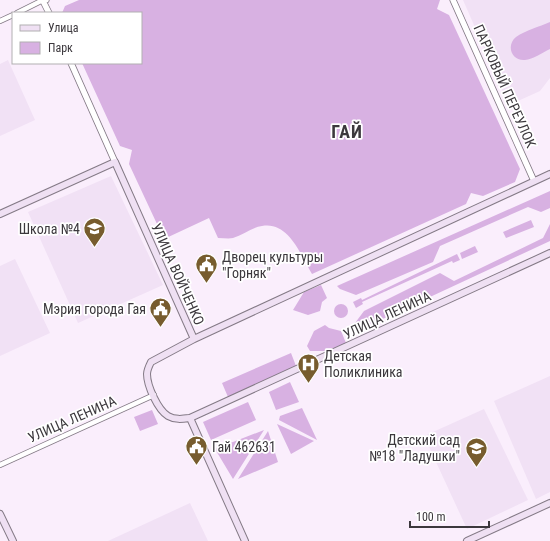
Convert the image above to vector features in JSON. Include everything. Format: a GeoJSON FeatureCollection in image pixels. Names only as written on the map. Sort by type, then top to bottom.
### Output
{"type":"FeatureCollection","features":[{"type":"Feature","properties":{"kind":"main road"},"geometry":{"type":"LineString","coordinates":[[0,214],[114,162]]}},
{"type":"Feature","properties":{"kind":"main road","name":"УЛИЦА ВОЙЧЕНКО"},"geometry":{"type":"LineString","coordinates":[[114,162],[194,339],[151,362],[147,376],[154,395],[163,412],[167,415],[180,419],[190,418]]}},
{"type":"Feature","properties":{"kind":"main road"},"geometry":{"type":"LineString","coordinates":[[194,339],[550,174]]}},
{"type":"Feature","properties":{"kind":"main road","name":"УЛИЦА ЛЕНИНА"},"geometry":{"type":"LineString","coordinates":[[190,418],[550,253]]}},
{"type":"Feature","properties":{"kind":"main road"},"geometry":{"type":"LineString","coordinates":[[190,418],[245,541]]}},
{"type":"Feature","properties":{"kind":"main road"},"geometry":{"type":"LineString","coordinates":[[467,541],[550,503]]}},
{"type":"Feature","properties":{"kind":"main road"},"geometry":{"type":"LineString","coordinates":[[0,514],[12,541]]}},
{"type":"Feature","properties":{"kind":"street"},"geometry":{"type":"LineString","coordinates":[[19,12],[44,0],[49,12]]}},
{"type":"Feature","properties":{"kind":"street","name":"ПАРКОВЫЙ ПЕРЕУЛОК"},"geometry":{"type":"LineString","coordinates":[[453,0],[534,181]]}},
{"type":"Feature","properties":{"kind":"street"},"geometry":{"type":"LineString","coordinates":[[0,21],[12,15]]}},
{"type":"Feature","properties":{"kind":"street","name":"УЛИЦА ВОЙЧЕНКО"},"geometry":{"type":"LineString","coordinates":[[71,64],[114,162]]}},
{"type":"Feature","properties":{"kind":"street","name":"УЛИЦА ЛЕНИНА"},"geometry":{"type":"LineString","coordinates":[[0,465],[154,395]]}},
{"type":"Feature","properties":{"kind":"shaded area"},"geometry":{"type":"Polygon","coordinates":[[[463,0],[550,0],[550,78],[540,91],[509,105],[463,0]]]}},
{"type":"Feature","properties":{"kind":"shaded area"},"geometry":{"type":"Polygon","coordinates":[[[8,60],[35,120],[0,136],[0,64],[8,60]]]}},
{"type":"Feature","properties":{"kind":"shaded area","name":"Школа №4"},"geometry":{"type":"Polygon","coordinates":[[[111,176],[163,285],[78,323],[28,212],[111,176]]]}},
{"type":"Feature","properties":{"kind":"shaded area"},"geometry":{"type":"Polygon","coordinates":[[[15,259],[50,333],[0,356],[0,266],[15,259]]]}},
{"type":"Feature","properties":{"kind":"shaded area"},"geometry":{"type":"Polygon","coordinates":[[[550,376],[550,492],[536,499],[494,401],[550,376]]]}},
{"type":"Feature","properties":{"kind":"shaded area","name":"Детский сад №18 \"Ладушки\""},"geometry":{"type":"Polygon","coordinates":[[[484,409],[528,500],[467,529],[424,436],[484,409]]]}},
{"type":"Feature","properties":{"kind":"shaded area"},"geometry":{"type":"Polygon","coordinates":[[[190,503],[208,541],[108,541],[190,503]]]}},
{"type":"Feature","properties":{"kind":"green space"},"geometry":{"type":"Polygon","coordinates":[[[79,0],[440,0],[437,9],[449,15],[520,169],[515,182],[483,196],[471,193],[466,204],[312,274],[293,241],[280,229],[271,226],[262,226],[251,229],[233,238],[218,238],[209,218],[164,239],[129,164],[132,150],[120,146],[82,64],[142,64],[142,12],[62,12],[65,6],[79,0]]]}},
{"type":"Feature","properties":{"kind":"green space"},"geometry":{"type":"Polygon","coordinates":[[[550,22],[550,49],[525,60],[520,60],[513,55],[511,44],[516,37],[528,30],[550,22]]]}},
{"type":"Feature","properties":{"kind":"green space"},"geometry":{"type":"Polygon","coordinates":[[[550,191],[550,208],[541,212],[528,207],[440,246],[433,262],[356,295],[340,289],[337,286],[550,191]]]}},
{"type":"Feature","properties":{"kind":"green space"},"geometry":{"type":"Polygon","coordinates":[[[531,220],[534,227],[506,238],[503,232],[531,220]]]}},
{"type":"Feature","properties":{"kind":"green space"},"geometry":{"type":"Polygon","coordinates":[[[550,224],[550,241],[359,330],[355,323],[364,311],[440,273],[454,281],[543,238],[550,224]]]}},
{"type":"Feature","properties":{"kind":"green space"},"geometry":{"type":"Polygon","coordinates":[[[475,246],[478,252],[462,259],[460,253],[475,246]]]}},
{"type":"Feature","properties":{"kind":"green space"},"geometry":{"type":"Polygon","coordinates":[[[457,254],[460,260],[453,263],[452,261],[362,302],[363,304],[356,308],[353,302],[361,298],[362,300],[457,254]]]}},
{"type":"Feature","properties":{"kind":"green space"},"geometry":{"type":"Polygon","coordinates":[[[321,285],[327,298],[322,302],[320,311],[308,315],[293,310],[304,292],[321,285]]]}},
{"type":"Feature","properties":{"kind":"green space"},"geometry":{"type":"Polygon","coordinates":[[[338,304],[344,304],[348,308],[348,314],[344,318],[338,318],[334,314],[334,308],[338,304]]]}},
{"type":"Feature","properties":{"kind":"green space"},"geometry":{"type":"Polygon","coordinates":[[[325,325],[329,328],[341,331],[346,343],[330,351],[310,351],[307,346],[314,331],[325,325]]]}},
{"type":"Feature","properties":{"kind":"green space"},"geometry":{"type":"Polygon","coordinates":[[[291,353],[296,366],[228,397],[222,383],[291,353]]]}},
{"type":"Feature","properties":{"kind":"green space"},"geometry":{"type":"Polygon","coordinates":[[[290,382],[299,402],[276,410],[269,392],[290,382]]]}},
{"type":"Feature","properties":{"kind":"green space"},"geometry":{"type":"Polygon","coordinates":[[[248,402],[256,420],[211,440],[203,422],[248,402]]]}},
{"type":"Feature","properties":{"kind":"green space"},"geometry":{"type":"Polygon","coordinates":[[[302,408],[317,440],[279,420],[280,416],[302,408]]]}},
{"type":"Feature","properties":{"kind":"green space"},"geometry":{"type":"Polygon","coordinates":[[[152,410],[158,424],[140,431],[134,417],[152,410]]]}},
{"type":"Feature","properties":{"kind":"green space"},"geometry":{"type":"Polygon","coordinates":[[[277,424],[314,441],[291,454],[277,424]]]}},
{"type":"Feature","properties":{"kind":"green space"},"geometry":{"type":"Polygon","coordinates":[[[264,430],[233,479],[215,449],[264,430]]]}},
{"type":"Feature","properties":{"kind":"green space"},"geometry":{"type":"Polygon","coordinates":[[[268,431],[278,462],[238,479],[268,431]]]}},
{"type":"Feature","properties":{"kind":"place","name":"Школа №4"},"geometry":{"type":"Point","coordinates":[95,248]}},
{"type":"Feature","properties":{"kind":"place","name":"Дворец культуры \"Горняк\""},"geometry":{"type":"Point","coordinates":[207,284]}},
{"type":"Feature","properties":{"kind":"place","name":"Мэрия города Гая"},"geometry":{"type":"Point","coordinates":[161,328]}},
{"type":"Feature","properties":{"kind":"place","name":"Детская Поликлиника"},"geometry":{"type":"Point","coordinates":[308,384]}},
{"type":"Feature","properties":{"kind":"place","name":"Гай 462631"},"geometry":{"type":"Point","coordinates":[196,466]}},
{"type":"Feature","properties":{"kind":"place","name":"Детский сад №18 \"Ладушки\""},"geometry":{"type":"Point","coordinates":[476,468]}},
{"type":"Feature","properties":{"kind":"district","name":"ГАЙ"},"geometry":{"type":"Point","coordinates":[347,132]}}]}
